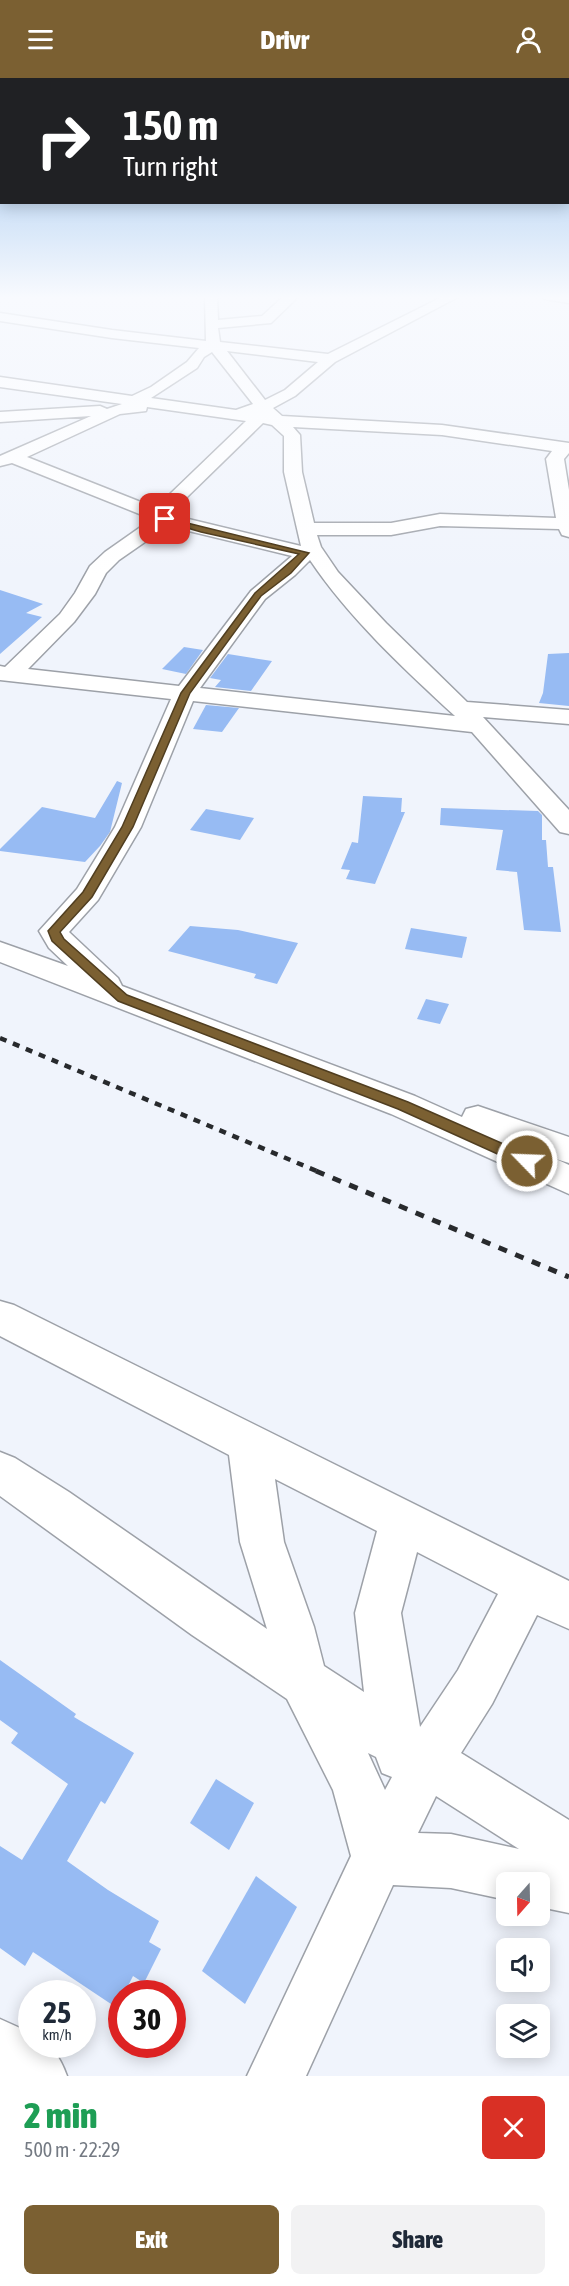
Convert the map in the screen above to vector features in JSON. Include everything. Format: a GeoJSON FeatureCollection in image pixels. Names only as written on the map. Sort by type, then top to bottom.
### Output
{"type":"FeatureCollection","features":[{"type":"Feature","properties":{"kind":"street"},"geometry":{"type":"LineString","coordinates":[[7,397],[15,389]]}},
{"type":"Feature","properties":{"kind":"street"},"geometry":{"type":"LineString","coordinates":[[44,389],[126,407]]}},
{"type":"Feature","properties":{"kind":"street"},"geometry":{"type":"LineString","coordinates":[[8,453],[45,444],[126,407],[157,389]]}},
{"type":"Feature","properties":{"kind":"street"},"geometry":{"type":"LineString","coordinates":[[246,389],[261,412]]}},
{"type":"Feature","properties":{"kind":"street"},"geometry":{"type":"LineString","coordinates":[[5,673],[67,618],[85,594],[97,570],[112,556],[165,519],[176,498],[261,412],[294,389]]}},
{"type":"Feature","properties":{"kind":"street"},"geometry":{"type":"LineString","coordinates":[[0,417],[164,406],[217,413],[261,412],[280,421],[442,430],[566,447]]}},
{"type":"Feature","properties":{"kind":"street"},"geometry":{"type":"LineString","coordinates":[[280,421],[292,435],[293,472],[307,543],[331,576],[378,628],[479,726],[569,826]]}},
{"type":"Feature","properties":{"kind":"street"},"geometry":{"type":"LineString","coordinates":[[8,453],[165,519],[201,530],[307,543],[440,520],[568,528],[555,459],[566,447]]}},
{"type":"Feature","properties":{"kind":"street"},"geometry":{"type":"LineString","coordinates":[[136,505],[176,498]]}},
{"type":"Feature","properties":{"kind":"street"},"geometry":{"type":"LineString","coordinates":[[122,998],[58,941],[54,931],[88,894],[128,827],[185,693],[258,595],[288,571],[307,543]]}},
{"type":"Feature","properties":{"kind":"street"},"geometry":{"type":"LineString","coordinates":[[5,673],[479,726]]}},
{"type":"Feature","properties":{"kind":"street"},"geometry":{"type":"LineString","coordinates":[[460,708],[569,717]]}},
{"type":"Feature","properties":{"kind":"street"},"geometry":{"type":"LineString","coordinates":[[0,951],[403,1105],[569,1180]]}},
{"type":"Feature","properties":{"kind":"street"},"geometry":{"type":"LineString","coordinates":[[403,1105],[483,1119],[569,1150]]}},
{"type":"Feature","properties":{"kind":"street"},"geometry":{"type":"LineString","coordinates":[[0,1317],[549,1596],[411,1766],[378,1858],[276,2076]]}},
{"type":"Feature","properties":{"kind":"street"},"geometry":{"type":"LineString","coordinates":[[249,1444],[262,1542],[290,1627],[303,1680],[357,1783],[378,1858]]}},
{"type":"Feature","properties":{"kind":"street"},"geometry":{"type":"LineString","coordinates":[[0,1472],[38,1496],[210,1619],[303,1680],[411,1766],[569,1850]]}},
{"type":"Feature","properties":{"kind":"street"},"geometry":{"type":"LineString","coordinates":[[402,1521],[378,1613],[411,1766]]}},
{"type":"Feature","properties":{"kind":"street"},"geometry":{"type":"LineString","coordinates":[[378,1858],[451,1862],[569,1886]]}},
{"type":"Feature","properties":{"kind":"street"},"geometry":{"type":"LineString","coordinates":[[0,2048],[38,2076]]}},
{"type":"Feature","properties":{"kind":"building"},"geometry":{"type":"Polygon","coordinates":[[[0,590],[43,604],[26,613],[42,617],[0,654],[0,590]]]}},
{"type":"Feature","properties":{"kind":"building"},"geometry":{"type":"Polygon","coordinates":[[[184,647],[203,650],[186,674],[162,669],[184,647]]]}},
{"type":"Feature","properties":{"kind":"building"},"geometry":{"type":"Polygon","coordinates":[[[569,653],[569,706],[539,703],[543,693],[548,654],[569,653]]]}},
{"type":"Feature","properties":{"kind":"building"},"geometry":{"type":"Polygon","coordinates":[[[228,654],[272,661],[251,691],[215,687],[221,680],[210,678],[228,654]]]}},
{"type":"Feature","properties":{"kind":"building"},"geometry":{"type":"Polygon","coordinates":[[[206,705],[239,708],[222,732],[193,729],[206,705]]]}},
{"type":"Feature","properties":{"kind":"building"},"geometry":{"type":"Polygon","coordinates":[[[117,781],[122,783],[110,832],[85,862],[0,851],[42,807],[95,818],[117,781]]]}},
{"type":"Feature","properties":{"kind":"building"},"geometry":{"type":"Polygon","coordinates":[[[363,796],[402,798],[401,812],[405,812],[375,884],[346,879],[350,870],[341,869],[352,842],[358,843],[363,796]]]}},
{"type":"Feature","properties":{"kind":"building"},"geometry":{"type":"Polygon","coordinates":[[[441,808],[538,811],[542,815],[542,840],[546,840],[548,867],[553,867],[561,932],[524,930],[517,872],[496,870],[503,830],[440,825],[441,808]]]}},
{"type":"Feature","properties":{"kind":"building"},"geometry":{"type":"Polygon","coordinates":[[[206,809],[254,818],[240,840],[190,830],[206,809]]]}},
{"type":"Feature","properties":{"kind":"building"},"geometry":{"type":"Polygon","coordinates":[[[190,926],[238,930],[298,943],[277,984],[254,978],[256,974],[168,951],[190,926]]]}},
{"type":"Feature","properties":{"kind":"building"},"geometry":{"type":"Polygon","coordinates":[[[411,928],[467,937],[462,958],[405,949],[411,928]]]}},
{"type":"Feature","properties":{"kind":"building"},"geometry":{"type":"Polygon","coordinates":[[[426,999],[449,1004],[440,1024],[417,1019],[426,999]]]}},
{"type":"Feature","properties":{"kind":"building"},"geometry":{"type":"Polygon","coordinates":[[[0,1660],[76,1714],[74,1717],[134,1753],[105,1804],[101,1801],[67,1861],[108,1890],[159,1921],[149,1942],[161,1949],[146,1980],[139,1980],[133,1976],[131,1980],[108,1980],[108,2002],[96,1994],[96,1980],[75,1980],[33,1952],[25,1966],[0,1948],[0,1846],[22,1860],[68,1784],[11,1743],[18,1733],[0,1720],[0,1660]]]}},
{"type":"Feature","properties":{"kind":"building"},"geometry":{"type":"Polygon","coordinates":[[[216,1779],[254,1803],[229,1850],[190,1823],[216,1779]]]}},
{"type":"Feature","properties":{"kind":"building"},"geometry":{"type":"Polygon","coordinates":[[[256,1876],[297,1907],[245,2004],[202,1971],[256,1876]]]}},
{"type":"Feature","properties":{"kind":"railway"},"geometry":{"type":"LineString","coordinates":[[0,1038],[319,1172]]}},
{"type":"Feature","properties":{"kind":"railway"},"geometry":{"type":"LineString","coordinates":[[316,1171],[569,1277]]}},
{"type":"Feature","properties":{"kind":"route"},"geometry":{"type":"LineString","coordinates":[[165,519],[201,530],[305,553],[288,571],[258,595],[185,693],[128,827],[88,894],[54,931],[58,941],[122,998],[403,1105],[527,1161]]}}]}
